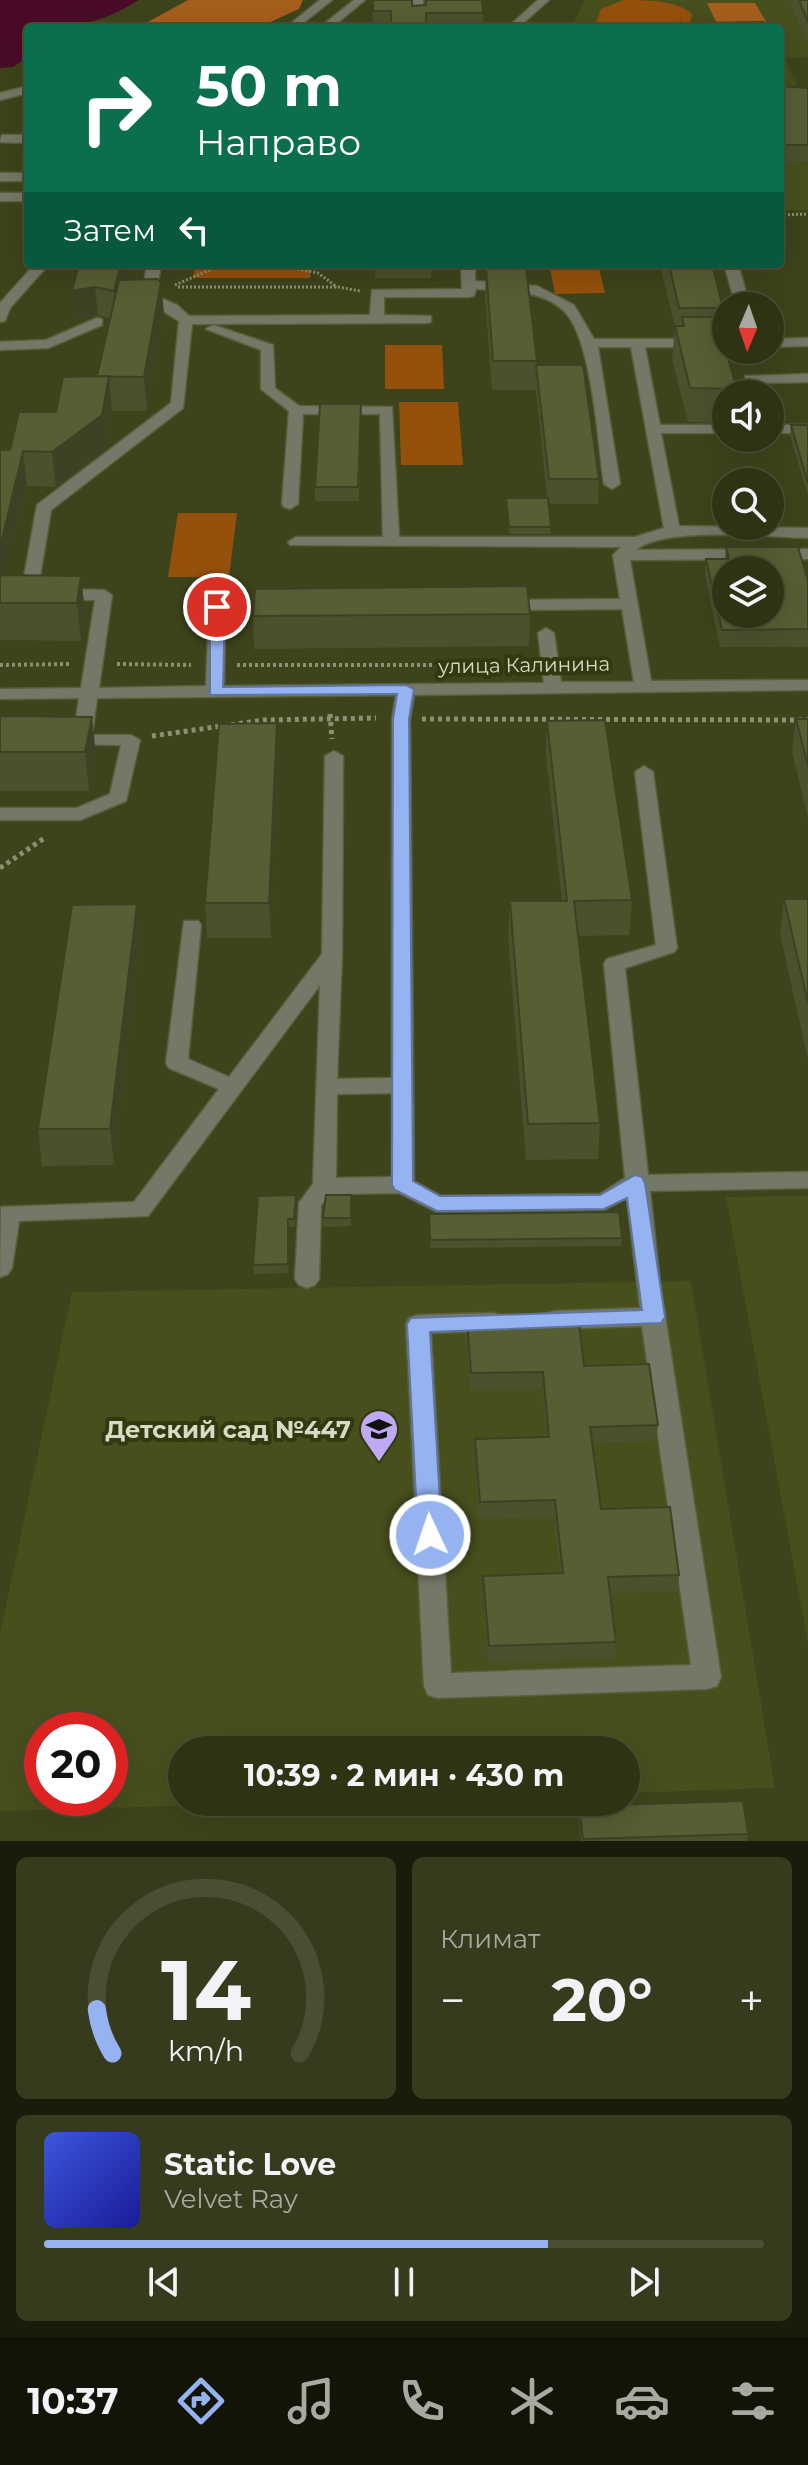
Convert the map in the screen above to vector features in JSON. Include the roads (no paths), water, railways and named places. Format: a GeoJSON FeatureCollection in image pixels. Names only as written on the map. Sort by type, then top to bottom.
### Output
{"type":"FeatureCollection","features":[{"type":"Feature","properties":{"kind":"street"},"geometry":{"type":"LineString","coordinates":[[295,24],[327,0]]}},
{"type":"Feature","properties":{"kind":"street"},"geometry":{"type":"LineString","coordinates":[[329,24],[360,0]]}},
{"type":"Feature","properties":{"kind":"street"},"geometry":{"type":"LineString","coordinates":[[418,0],[419,24]]}},
{"type":"Feature","properties":{"kind":"street"},"geometry":{"type":"LineString","coordinates":[[517,24],[544,0]]}},
{"type":"Feature","properties":{"kind":"street"},"geometry":{"type":"LineString","coordinates":[[0,97],[24,90]]}},
{"type":"Feature","properties":{"kind":"street"},"geometry":{"type":"LineString","coordinates":[[1,138],[24,139]]}},
{"type":"Feature","properties":{"kind":"street"},"geometry":{"type":"LineString","coordinates":[[0,177],[24,177]]}},
{"type":"Feature","properties":{"kind":"street"},"geometry":{"type":"LineString","coordinates":[[0,197],[24,197]]}},
{"type":"Feature","properties":{"kind":"street"},"geometry":{"type":"LineString","coordinates":[[0,318],[4,307],[38,268]]}},
{"type":"Feature","properties":{"kind":"street"},"geometry":{"type":"LineString","coordinates":[[153,268],[149,298],[172,308],[186,325],[213,329],[319,329],[341,319]]}},
{"type":"Feature","properties":{"kind":"street"},"geometry":{"type":"LineString","coordinates":[[377,319],[377,293],[469,293],[468,268]]}},
{"type":"Feature","properties":{"kind":"street"},"geometry":{"type":"LineString","coordinates":[[732,268],[739,292]]}},
{"type":"Feature","properties":{"kind":"street"},"geometry":{"type":"LineString","coordinates":[[469,285],[532,289],[569,308],[590,343],[612,484]]}},
{"type":"Feature","properties":{"kind":"street"},"geometry":{"type":"LineString","coordinates":[[0,288],[20,288]]}},
{"type":"Feature","properties":{"kind":"street"},"geometry":{"type":"LineString","coordinates":[[186,325],[426,319]]}},
{"type":"Feature","properties":{"kind":"street"},"geometry":{"type":"LineString","coordinates":[[0,346],[48,344],[97,322]]}},
{"type":"Feature","properties":{"kind":"street"},"geometry":{"type":"LineString","coordinates":[[0,814],[80,814],[119,797],[131,740],[82,740],[104,595],[29,594],[43,508],[178,405],[186,325]]}},
{"type":"Feature","properties":{"kind":"street"},"geometry":{"type":"LineString","coordinates":[[213,329],[268,348],[268,389],[296,410],[387,410],[391,542]]}},
{"type":"Feature","properties":{"kind":"street"},"geometry":{"type":"LineString","coordinates":[[784,343],[808,342]]}},
{"type":"Feature","properties":{"kind":"street"},"geometry":{"type":"LineString","coordinates":[[590,343],[712,343]]}},
{"type":"Feature","properties":{"kind":"street"},"geometry":{"type":"LineString","coordinates":[[637,343],[672,531]]}},
{"type":"Feature","properties":{"kind":"street"},"geometry":{"type":"LineString","coordinates":[[750,380],[808,378]]}},
{"type":"Feature","properties":{"kind":"street"},"geometry":{"type":"LineString","coordinates":[[290,504],[296,410]]}},
{"type":"Feature","properties":{"kind":"street"},"geometry":{"type":"LineString","coordinates":[[654,429],[712,429]]}},
{"type":"Feature","properties":{"kind":"street"},"geometry":{"type":"LineString","coordinates":[[784,429],[808,429]]}},
{"type":"Feature","properties":{"kind":"street"},"geometry":{"type":"LineString","coordinates":[[296,542],[636,542],[672,531],[808,533]]}},
{"type":"Feature","properties":{"kind":"street"},"geometry":{"type":"LineString","coordinates":[[621,555],[636,542]]}},
{"type":"Feature","properties":{"kind":"street"},"geometry":{"type":"LineString","coordinates":[[621,555],[808,554]]}},
{"type":"Feature","properties":{"kind":"street"},"geometry":{"type":"LineString","coordinates":[[621,555],[643,685]]}},
{"type":"Feature","properties":{"kind":"street"},"geometry":{"type":"LineString","coordinates":[[489,605],[629,604]]}},
{"type":"Feature","properties":{"kind":"street"},"geometry":{"type":"LineString","coordinates":[[215,692],[217,607]]}},
{"type":"Feature","properties":{"kind":"street"},"geometry":{"type":"LineString","coordinates":[[546,633],[553,687]]}},
{"type":"Feature","properties":{"kind":"street","name":"улица Калинина"},"geometry":{"type":"LineString","coordinates":[[0,694],[808,685]]}},
{"type":"Feature","properties":{"kind":"street"},"geometry":{"type":"LineString","coordinates":[[403,1185],[401,719],[406,689]]}},
{"type":"Feature","properties":{"kind":"street"},"geometry":{"type":"LineString","coordinates":[[307,1279],[310,1203],[324,1186],[332,955],[334,756]]}},
{"type":"Feature","properties":{"kind":"street"},"geometry":{"type":"LineString","coordinates":[[644,772],[667,948],[614,964],[635,1183],[707,1677],[438,1686],[418,1324],[654,1317]]}},
{"type":"Feature","properties":{"kind":"street"},"geometry":{"type":"LineString","coordinates":[[191,925],[177,1063],[233,1087]]}},
{"type":"Feature","properties":{"kind":"street"},"geometry":{"type":"LineString","coordinates":[[0,1268],[9,1213],[140,1210],[332,955]]}},
{"type":"Feature","properties":{"kind":"street"},"geometry":{"type":"LineString","coordinates":[[326,1087],[403,1085]]}},
{"type":"Feature","properties":{"kind":"street"},"geometry":{"type":"LineString","coordinates":[[324,1186],[403,1185],[437,1204],[452,1204],[604,1202],[635,1183],[808,1180]]}},
{"type":"Feature","properties":{"kind":"place","name":"Детский сад №447"},"geometry":{"type":"Point","coordinates":[379,1463]}}]}
